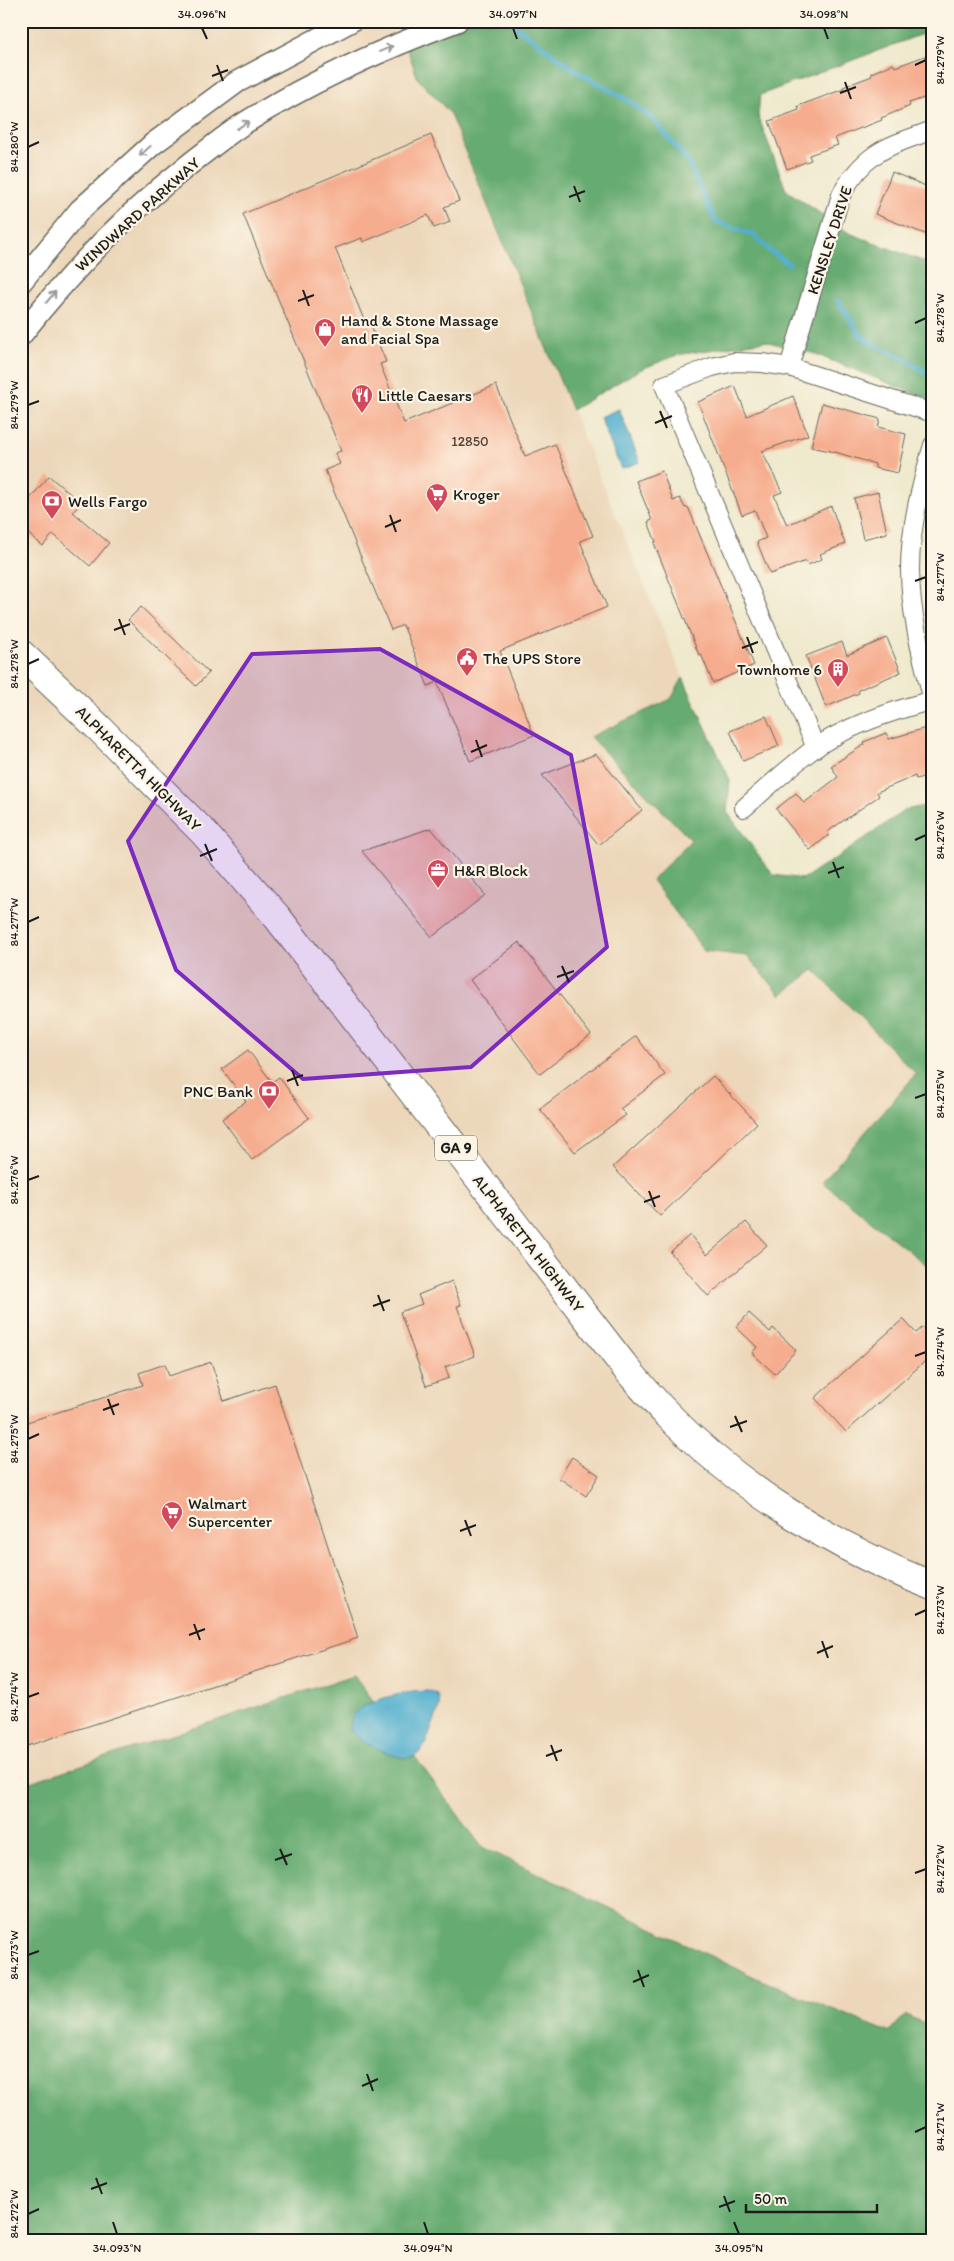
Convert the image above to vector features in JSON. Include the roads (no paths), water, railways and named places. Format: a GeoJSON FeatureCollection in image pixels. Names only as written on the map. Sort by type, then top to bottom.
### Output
{"type":"FeatureCollection","features":[{"type":"Feature","properties":{"kind":"main road","name":"ALPHARETTA HIGHWAY"},"geometry":{"type":"LineString","coordinates":[[21,654],[100,728],[203,832],[277,917],[625,1367],[666,1413],[743,1480],[795,1516],[856,1552],[933,1586]]}},
{"type":"Feature","properties":{"kind":"street"},"geometry":{"type":"LineString","coordinates":[[21,282],[80,210],[153,144],[237,82],[352,21]]}},
{"type":"Feature","properties":{"kind":"street","name":"WINDWARD PARKWAY"},"geometry":{"type":"LineString","coordinates":[[21,335],[52,296],[98,246],[166,182],[241,125],[304,88],[361,60],[458,21]]}},
{"type":"Feature","properties":{"kind":"street","name":"KENSLEY DRIVE"},"geometry":{"type":"LineString","coordinates":[[789,367],[841,195],[850,177],[864,162],[879,151],[933,130]]}},
{"type":"Feature","properties":{"kind":"street"},"geometry":{"type":"LineString","coordinates":[[816,748],[664,385],[688,374],[734,362],[762,363],[789,367],[933,413]]}},
{"type":"Feature","properties":{"kind":"street"},"geometry":{"type":"LineString","coordinates":[[744,808],[816,748],[845,732],[892,712],[933,700],[920,650],[912,606],[910,569],[913,528],[933,445]]}},
{"type":"Feature","properties":{"kind":"water"},"geometry":{"type":"Polygon","coordinates":[[[619,409],[640,462],[621,469],[600,417],[619,409]]]}},
{"type":"Feature","properties":{"kind":"water"},"geometry":{"type":"Polygon","coordinates":[[[428,1691],[438,1695],[439,1706],[425,1744],[416,1755],[409,1758],[393,1755],[363,1742],[350,1729],[352,1718],[357,1711],[375,1701],[386,1697],[428,1691]]]}},
{"type":"Feature","properties":{"kind":"waterway"},"geometry":{"type":"LineString","coordinates":[[514,25],[575,70],[627,100],[651,117],[687,160],[715,221],[754,235],[770,251],[789,264]]}},
{"type":"Feature","properties":{"kind":"waterway"},"geometry":{"type":"LineString","coordinates":[[838,301],[862,337],[882,349],[902,357],[925,372],[933,374]]}},
{"type":"Feature","properties":{"kind":"place","name":"Hand & Stone Massage and Facial Spa"},"geometry":{"type":"Point","coordinates":[325,348]}},
{"type":"Feature","properties":{"kind":"place","name":"Little Caesars"},"geometry":{"type":"Point","coordinates":[362,414]}},
{"type":"Feature","properties":{"kind":"place","name":"Kroger"},"geometry":{"type":"Point","coordinates":[437,513]}},
{"type":"Feature","properties":{"kind":"place","name":"Wells Fargo"},"geometry":{"type":"Point","coordinates":[52,520]}},
{"type":"Feature","properties":{"kind":"place","name":"The UPS Store"},"geometry":{"type":"Point","coordinates":[467,677]}},
{"type":"Feature","properties":{"kind":"place","name":"Townhome 6"},"geometry":{"type":"Point","coordinates":[838,688]}},
{"type":"Feature","properties":{"kind":"place","name":"H&R Block"},"geometry":{"type":"Point","coordinates":[438,889]}},
{"type":"Feature","properties":{"kind":"place","name":"PNC Bank"},"geometry":{"type":"Point","coordinates":[269,1110]}},
{"type":"Feature","properties":{"kind":"place","name":"Walmart Supercenter"},"geometry":{"type":"Point","coordinates":[172,1531]}}]}
